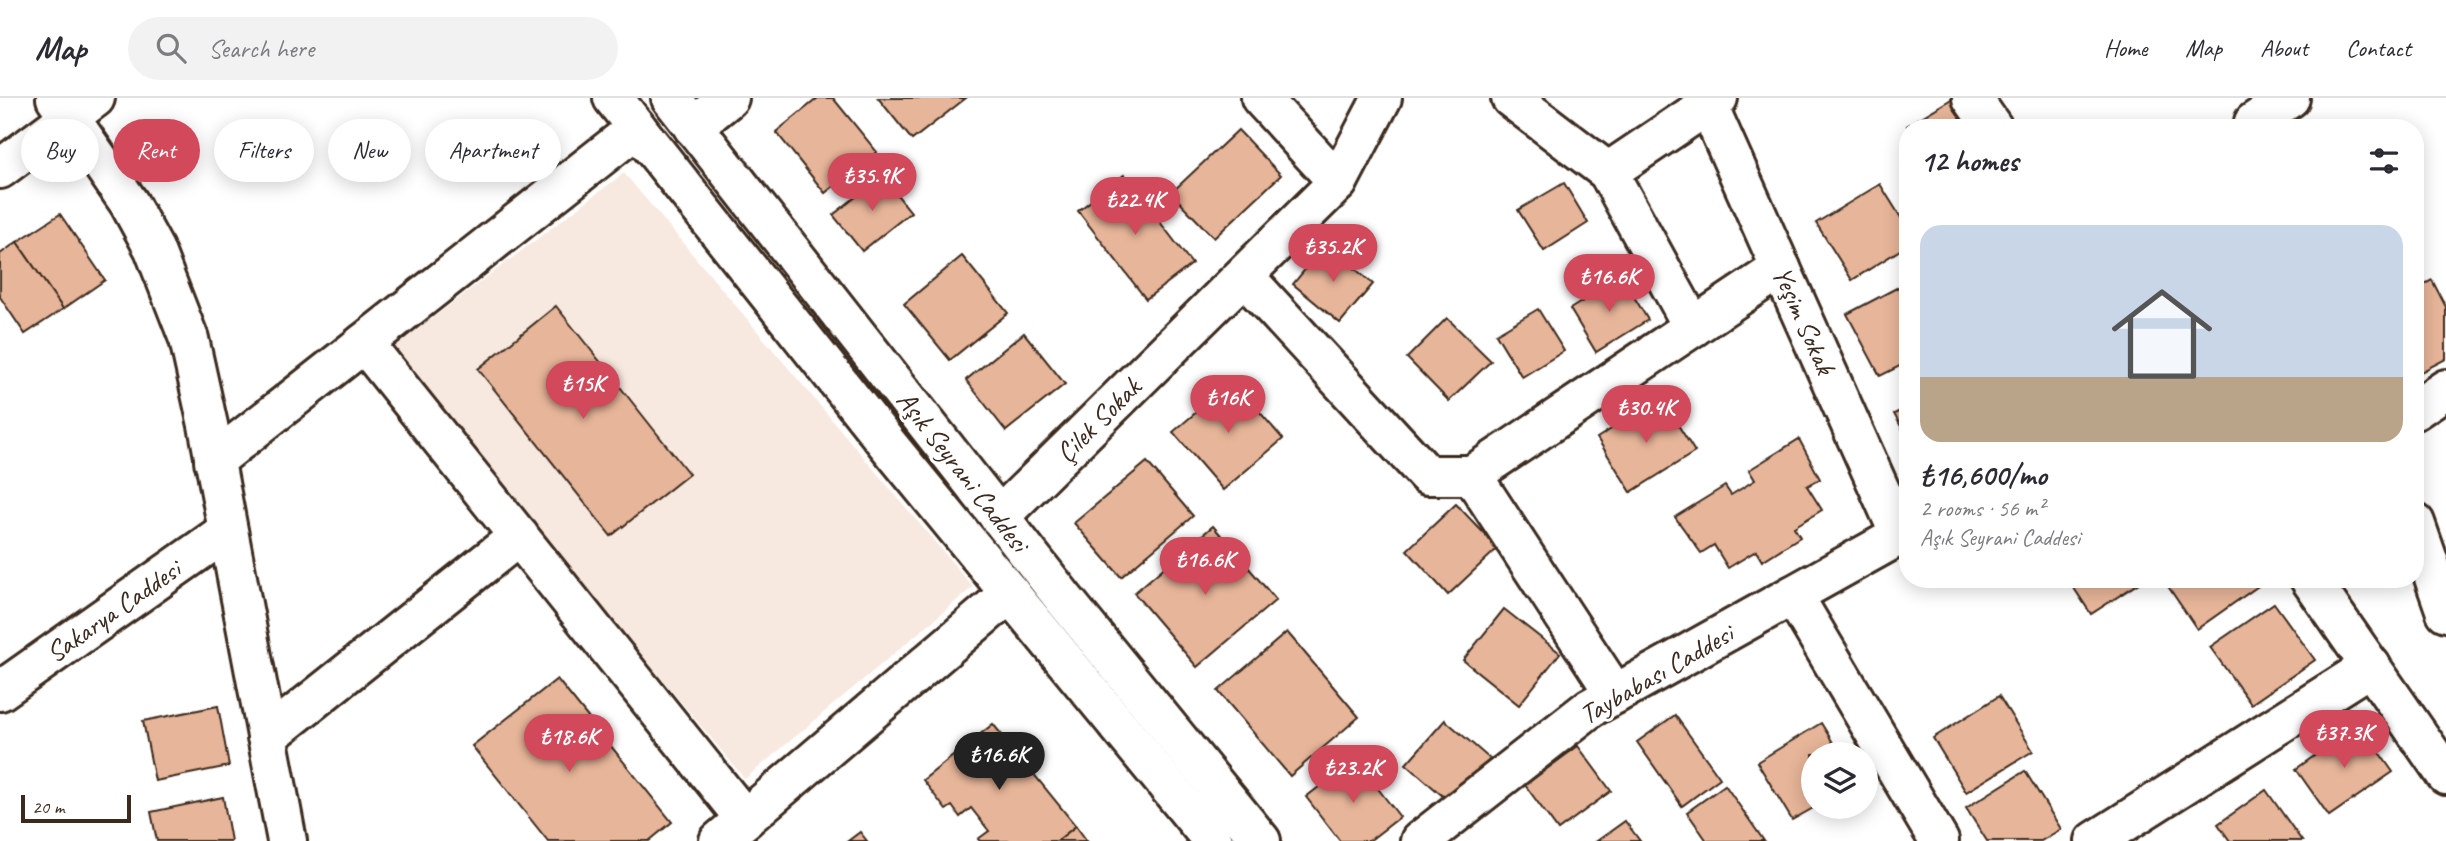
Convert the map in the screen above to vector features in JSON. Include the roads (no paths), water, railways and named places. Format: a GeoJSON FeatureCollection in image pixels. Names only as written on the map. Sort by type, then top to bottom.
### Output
{"type":"FeatureCollection","features":[{"type":"Feature","properties":{"kind":"street"},"geometry":{"type":"LineString","coordinates":[[613,98],[1010,593],[1213,841]]}},
{"type":"Feature","properties":{"kind":"street"},"geometry":{"type":"LineString","coordinates":[[682,112],[729,98]]}},
{"type":"Feature","properties":{"kind":"street"},"geometry":{"type":"LineString","coordinates":[[1261,98],[1338,182]]}},
{"type":"Feature","properties":{"kind":"street","name":"Çilek Sokak"},"geometry":{"type":"LineString","coordinates":[[999,517],[1338,182],[1382,98]]}},
{"type":"Feature","properties":{"kind":"street"},"geometry":{"type":"LineString","coordinates":[[1511,98],[1608,172],[1693,327]]}},
{"type":"Feature","properties":{"kind":"street"},"geometry":{"type":"LineString","coordinates":[[1972,98],[1987,119]]}},
{"type":"Feature","properties":{"kind":"street"},"geometry":{"type":"LineString","coordinates":[[2250,116],[2290,98]]}},
{"type":"Feature","properties":{"kind":"street"},"geometry":{"type":"LineString","coordinates":[[1608,172],[1713,101]]}},
{"type":"Feature","properties":{"kind":"street","name":"Yeşim Sokak"},"geometry":{"type":"LineString","coordinates":[[1713,101],[1781,268],[1899,522]]}},
{"type":"Feature","properties":{"kind":"street"},"geometry":{"type":"LineString","coordinates":[[0,169],[73,105],[154,249],[189,339],[287,841]]}},
{"type":"Feature","properties":{"kind":"street","name":"Aşık Seyrani Caddesi"},"geometry":{"type":"LineString","coordinates":[[682,112],[999,517],[1261,841]]}},
{"type":"Feature","properties":{"kind":"street"},"geometry":{"type":"LineString","coordinates":[[214,461],[637,128]]}},
{"type":"Feature","properties":{"kind":"street"},"geometry":{"type":"LineString","coordinates":[[1244,276],[1427,475],[1472,475],[1781,268]]}},
{"type":"Feature","properties":{"kind":"street"},"geometry":{"type":"LineString","coordinates":[[365,343],[519,536],[732,830],[1010,593]]}},
{"type":"Feature","properties":{"kind":"street"},"geometry":{"type":"LineString","coordinates":[[2424,404],[2446,389]]}},
{"type":"Feature","properties":{"kind":"street"},"geometry":{"type":"LineString","coordinates":[[1472,475],[1615,694]]}},
{"type":"Feature","properties":{"kind":"street","name":"Sakarya Caddesi"},"geometry":{"type":"LineString","coordinates":[[0,691],[227,531]]}},
{"type":"Feature","properties":{"kind":"street"},"geometry":{"type":"LineString","coordinates":[[267,737],[519,536]]}},
{"type":"Feature","properties":{"kind":"street","name":"Taybabası Caddesi"},"geometry":{"type":"LineString","coordinates":[[1420,841],[1590,708],[1899,536]]}},
{"type":"Feature","properties":{"kind":"street"},"geometry":{"type":"LineString","coordinates":[[2424,549],[2446,612]]}},
{"type":"Feature","properties":{"kind":"street"},"geometry":{"type":"LineString","coordinates":[[2317,588],[2446,775]]}},
{"type":"Feature","properties":{"kind":"street"},"geometry":{"type":"LineString","coordinates":[[1793,594],[1939,841]]}},
{"type":"Feature","properties":{"kind":"street"},"geometry":{"type":"LineString","coordinates":[[2095,841],[2371,666]]}}]}
